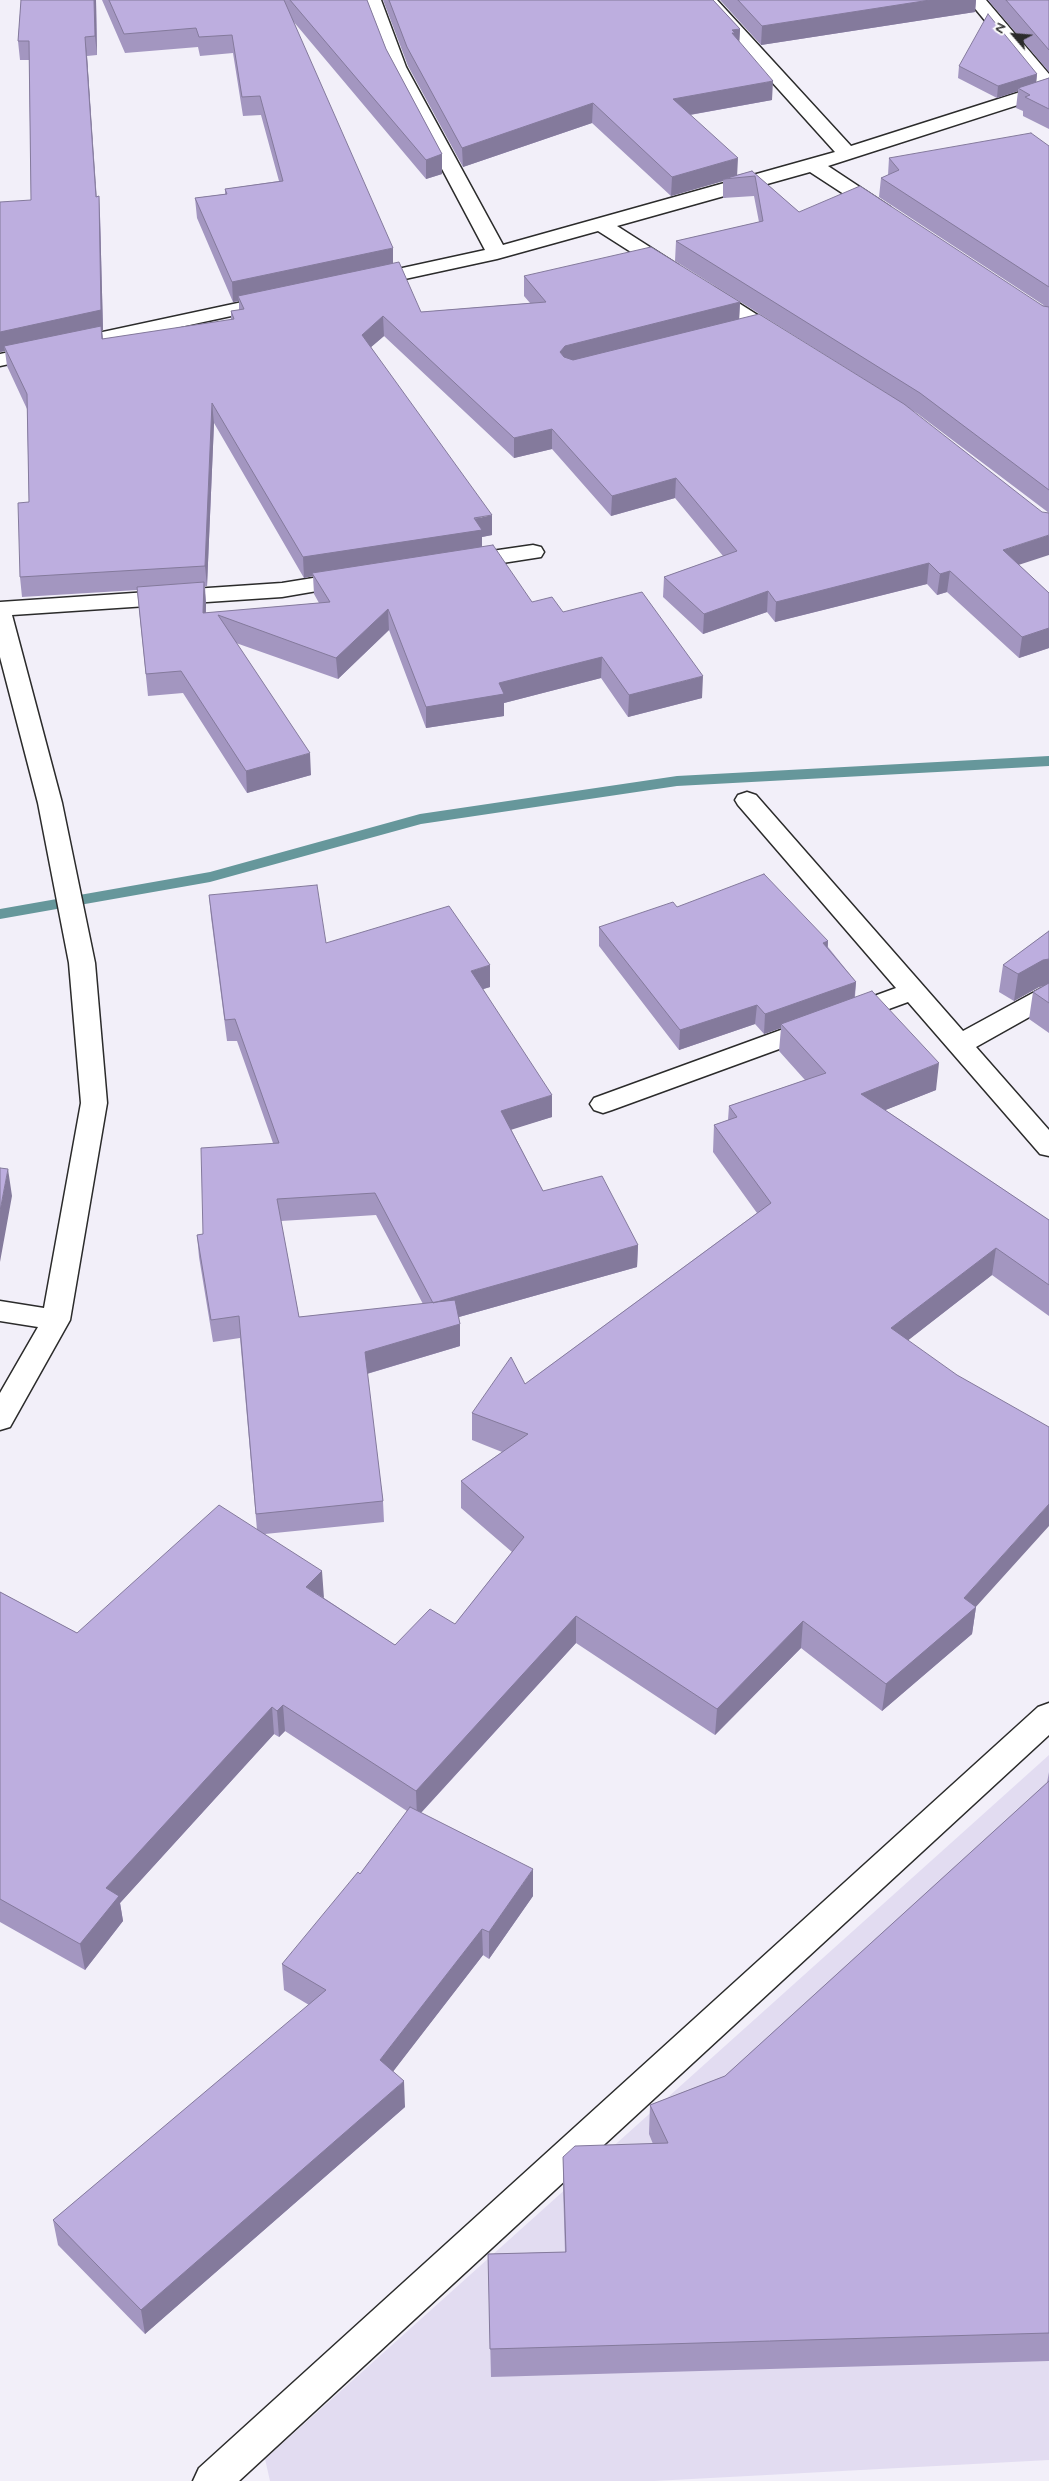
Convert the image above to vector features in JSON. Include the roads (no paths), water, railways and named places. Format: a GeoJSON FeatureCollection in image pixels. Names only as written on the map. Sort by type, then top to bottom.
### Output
{"type":"FeatureCollection","features":[{"type":"Feature","properties":{"kind":"street"},"geometry":{"type":"LineString","coordinates":[[372,0],[397,67],[498,254]]}},
{"type":"Feature","properties":{"kind":"street"},"geometry":{"type":"LineString","coordinates":[[707,0],[848,154]]}},
{"type":"Feature","properties":{"kind":"street"},"geometry":{"type":"LineString","coordinates":[[351,285],[498,254],[813,165],[1049,88],[977,0]]}},
{"type":"Feature","properties":{"kind":"street"},"geometry":{"type":"LineString","coordinates":[[813,165],[902,224]]}},
{"type":"Feature","properties":{"kind":"street"},"geometry":{"type":"LineString","coordinates":[[601,224],[794,346]]}},
{"type":"Feature","properties":{"kind":"street"},"geometry":{"type":"LineString","coordinates":[[0,360],[293,297]]}},
{"type":"Feature","properties":{"kind":"street"},"geometry":{"type":"LineString","coordinates":[[732,332],[761,325]]}},
{"type":"Feature","properties":{"kind":"street"},"geometry":{"type":"LineString","coordinates":[[446,565],[533,552]]}},
{"type":"Feature","properties":{"kind":"street"},"geometry":{"type":"LineString","coordinates":[[0,609],[282,590],[369,576]]}},
{"type":"Feature","properties":{"kind":"street"},"geometry":{"type":"LineString","coordinates":[[0,614],[50,803],[82,963],[94,1103],[56,1320],[0,1419]]}},
{"type":"Feature","properties":{"kind":"street"},"geometry":{"type":"LineString","coordinates":[[747,800],[1049,1147]]}},
{"type":"Feature","properties":{"kind":"street"},"geometry":{"type":"LineString","coordinates":[[603,1104],[913,990]]}},
{"type":"Feature","properties":{"kind":"street"},"geometry":{"type":"LineString","coordinates":[[959,1045],[1049,995]]}},
{"type":"Feature","properties":{"kind":"street"},"geometry":{"type":"LineString","coordinates":[[0,1311],[56,1320]]}},
{"type":"Feature","properties":{"kind":"street"},"geometry":{"type":"LineString","coordinates":[[212,2481],[1049,1716]]}},
{"type":"Feature","properties":{"kind":"waterway"},"geometry":{"type":"LineString","coordinates":[[0,914],[210,877],[420,819],[677,781],[1049,761]]}}]}
